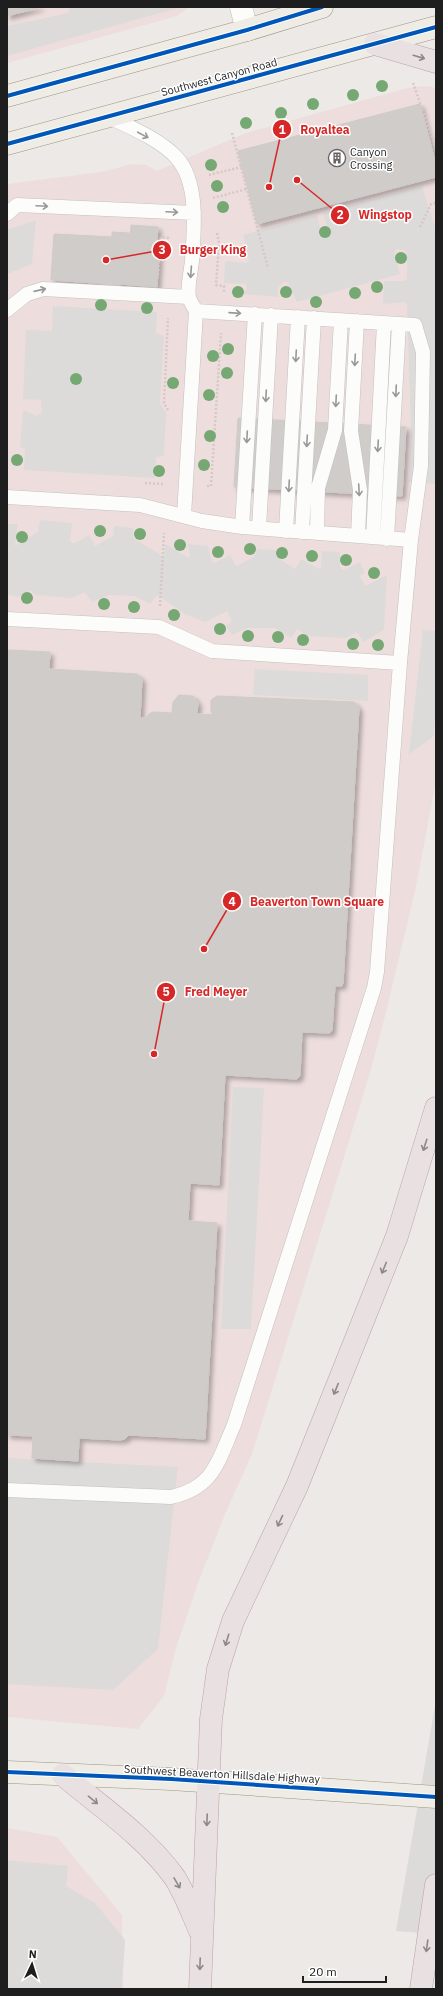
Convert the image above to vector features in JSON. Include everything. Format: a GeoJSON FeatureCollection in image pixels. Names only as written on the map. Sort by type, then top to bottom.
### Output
{"type":"FeatureCollection","features":[{"type":"Feature","properties":{"kind":"highway"},"geometry":{"type":"LineString","coordinates":[[375,44],[436,62]]}},
{"type":"Feature","properties":{"kind":"highway"},"geometry":{"type":"LineString","coordinates":[[200,1989],[211,1719],[218,1669],[233,1621],[297,1486],[394,1244],[436,1108]]}},
{"type":"Feature","properties":{"kind":"highway"},"geometry":{"type":"LineString","coordinates":[[63,1775],[127,1827],[163,1863],[175,1880],[202,1934]]}},
{"type":"Feature","properties":{"kind":"highway"},"geometry":{"type":"LineString","coordinates":[[421,1989],[435,1889]]}},
{"type":"Feature","properties":{"kind":"main road"},"geometry":{"type":"LineString","coordinates":[[7,96],[247,30],[322,7]]}},
{"type":"Feature","properties":{"kind":"main road","name":"Southwest Canyon Road"},"geometry":{"type":"LineString","coordinates":[[7,144],[436,27]]}},
{"type":"Feature","properties":{"kind":"main road","name":"Southwest Beaverton Hillsdale Highway"},"geometry":{"type":"LineString","coordinates":[[7,1772],[208,1781],[436,1797]]}},
{"type":"Feature","properties":{"kind":"street"},"geometry":{"type":"LineString","coordinates":[[241,7],[247,30]]}},
{"type":"Feature","properties":{"kind":"lane"},"geometry":{"type":"LineString","coordinates":[[109,117],[148,137],[177,158],[185,170],[189,183],[194,213],[189,297],[196,311],[184,516]]}},
{"type":"Feature","properties":{"kind":"lane"},"geometry":{"type":"LineString","coordinates":[[7,214],[17,205],[194,213]]}},
{"type":"Feature","properties":{"kind":"lane"},"geometry":{"type":"LineString","coordinates":[[7,310],[27,294],[43,289],[189,297]]}},
{"type":"Feature","properties":{"kind":"lane"},"geometry":{"type":"LineString","coordinates":[[7,1490],[171,1498],[196,1490],[208,1480],[217,1464],[234,1425],[374,988],[377,972],[400,663],[411,540],[421,466],[423,352],[415,325],[196,311]]}},
{"type":"Feature","properties":{"kind":"lane"},"geometry":{"type":"LineString","coordinates":[[242,527],[255,314]]}},
{"type":"Feature","properties":{"kind":"lane"},"geometry":{"type":"LineString","coordinates":[[259,528],[271,315]]}},
{"type":"Feature","properties":{"kind":"lane"},"geometry":{"type":"LineString","coordinates":[[286,531],[298,317]]}},
{"type":"Feature","properties":{"kind":"lane"},"geometry":{"type":"LineString","coordinates":[[302,532],[314,318]]}},
{"type":"Feature","properties":{"kind":"lane"},"geometry":{"type":"LineString","coordinates":[[316,533],[318,488],[335,430],[341,320]]}},
{"type":"Feature","properties":{"kind":"lane"},"geometry":{"type":"LineString","coordinates":[[356,321],[352,431],[360,490],[358,536]]}},
{"type":"Feature","properties":{"kind":"lane"},"geometry":{"type":"LineString","coordinates":[[380,538],[384,323]]}},
{"type":"Feature","properties":{"kind":"lane"},"geometry":{"type":"LineString","coordinates":[[380,538],[400,324]]}},
{"type":"Feature","properties":{"kind":"lane"},"geometry":{"type":"LineString","coordinates":[[7,497],[140,505],[184,516],[242,527],[411,540]]}},
{"type":"Feature","properties":{"kind":"lane"},"geometry":{"type":"LineString","coordinates":[[7,619],[158,627],[212,651],[400,663]]}},
{"type":"Feature","properties":{"kind":"path"},"geometry":{"type":"LineString","coordinates":[[413,83],[436,148]]}},
{"type":"Feature","properties":{"kind":"path"},"geometry":{"type":"LineString","coordinates":[[232,133],[268,268]]}},
{"type":"Feature","properties":{"kind":"path"},"geometry":{"type":"LineString","coordinates":[[203,177],[241,167]]}},
{"type":"Feature","properties":{"kind":"path"},"geometry":{"type":"LineString","coordinates":[[209,199],[247,189]]}},
{"type":"Feature","properties":{"kind":"path"},"geometry":{"type":"LineString","coordinates":[[420,227],[431,204],[436,203]]}},
{"type":"Feature","properties":{"kind":"path"},"geometry":{"type":"LineString","coordinates":[[171,416],[164,403],[170,279],[158,278],[161,236],[171,238],[173,212]]}},
{"type":"Feature","properties":{"kind":"path"},"geometry":{"type":"LineString","coordinates":[[158,627],[166,512]]}},
{"type":"Feature","properties":{"kind":"shaded area"},"geometry":{"type":"Polygon","coordinates":[[[7,7],[189,7],[177,16],[7,63],[7,7]]]}},
{"type":"Feature","properties":{"kind":"shaded area"},"geometry":{"type":"Polygon","coordinates":[[[69,7],[181,7],[7,56],[7,26],[69,13],[69,7]]]}},
{"type":"Feature","properties":{"kind":"shaded area"},"geometry":{"type":"Polygon","coordinates":[[[424,86],[433,87],[436,89],[436,780],[416,887],[386,1012],[370,1073],[252,1454],[225,1514],[198,1583],[176,1648],[164,1696],[138,1729],[7,1717],[7,184],[102,172],[132,164],[146,165],[157,171],[246,133],[408,88],[424,86]]]}},
{"type":"Feature","properties":{"kind":"shaded area"},"geometry":{"type":"Polygon","coordinates":[[[422,186],[436,231],[436,484],[409,482],[411,432],[407,304],[404,302],[383,304],[384,281],[405,281],[407,278],[407,254],[404,250],[397,249],[394,252],[400,274],[297,302],[287,281],[282,283],[278,288],[278,297],[243,294],[247,288],[246,284],[224,283],[225,261],[246,263],[249,261],[243,235],[317,215],[322,235],[327,237],[329,234],[323,213],[422,186]]]}},
{"type":"Feature","properties":{"kind":"shaded area"},"geometry":{"type":"Polygon","coordinates":[[[36,220],[32,264],[7,274],[7,230],[36,220]]]}},
{"type":"Feature","properties":{"kind":"shaded area"},"geometry":{"type":"Polygon","coordinates":[[[53,306],[157,312],[156,333],[164,336],[160,403],[166,413],[164,456],[156,457],[155,478],[24,470],[25,449],[20,447],[23,410],[36,416],[42,412],[41,400],[23,399],[26,330],[52,331],[53,306]]]}},
{"type":"Feature","properties":{"kind":"shaded area"},"geometry":{"type":"Polygon","coordinates":[[[40,520],[72,523],[70,540],[72,543],[75,543],[89,535],[95,546],[113,536],[114,526],[133,528],[133,538],[164,557],[165,544],[189,558],[188,544],[208,546],[212,562],[215,563],[230,555],[236,566],[254,557],[257,549],[276,550],[278,558],[295,569],[301,559],[319,569],[321,567],[322,551],[340,552],[340,568],[343,570],[360,562],[365,573],[360,576],[365,586],[387,575],[384,630],[363,642],[357,632],[346,638],[308,636],[297,629],[291,638],[275,628],[248,628],[232,635],[226,625],[232,622],[227,611],[205,622],[185,614],[157,595],[150,604],[135,596],[109,595],[92,602],[85,592],[72,598],[35,595],[31,590],[17,597],[7,594],[7,524],[18,524],[15,546],[38,532],[40,520]]]}},
{"type":"Feature","properties":{"kind":"shaded area"},"geometry":{"type":"Polygon","coordinates":[[[423,630],[436,631],[436,714],[433,737],[409,754],[423,630]]]}},
{"type":"Feature","properties":{"kind":"shaded area"},"geometry":{"type":"Polygon","coordinates":[[[255,669],[368,675],[368,701],[253,695],[255,669]]]}},
{"type":"Feature","properties":{"kind":"shaded area"},"geometry":{"type":"Polygon","coordinates":[[[233,1087],[264,1088],[251,1329],[221,1329],[233,1087]]]}},
{"type":"Feature","properties":{"kind":"shaded area"},"geometry":{"type":"Polygon","coordinates":[[[7,1458],[178,1467],[158,1649],[113,1690],[7,1684],[7,1458]]]}},
{"type":"Feature","properties":{"kind":"shaded area"},"geometry":{"type":"Polygon","coordinates":[[[436,1700],[436,1934],[396,1931],[436,1700]]]}},
{"type":"Feature","properties":{"kind":"shaded area"},"geometry":{"type":"Polygon","coordinates":[[[7,1828],[57,1837],[122,1915],[123,1989],[7,1989],[7,1828]]]}},
{"type":"Feature","properties":{"kind":"shaded area"},"geometry":{"type":"Polygon","coordinates":[[[7,1860],[68,1866],[66,1886],[95,1903],[125,1940],[122,1989],[7,1989],[7,1860]]]}},
{"type":"Feature","properties":{"kind":"building"},"geometry":{"type":"Polygon","coordinates":[[[7,7],[41,7],[7,16],[7,7]]]}},
{"type":"Feature","properties":{"kind":"building","name":"Canyon Crossing"},"geometry":{"type":"Polygon","coordinates":[[[420,104],[436,165],[436,177],[257,224],[238,151],[420,104]]]}},
{"type":"Feature","properties":{"kind":"building"},"geometry":{"type":"Polygon","coordinates":[[[131,225],[158,227],[157,240],[160,241],[157,287],[120,284],[120,289],[110,289],[110,285],[51,280],[54,234],[112,237],[112,232],[129,233],[130,239],[131,225]]]}},
{"type":"Feature","properties":{"kind":"building"},"geometry":{"type":"Polygon","coordinates":[[[238,418],[406,427],[402,496],[234,487],[238,418]]]}},
{"type":"Feature","properties":{"kind":"building"},"geometry":{"type":"Polygon","coordinates":[[[7,650],[50,652],[49,669],[137,674],[142,679],[140,718],[146,718],[153,712],[172,713],[173,702],[179,695],[193,696],[198,703],[197,714],[213,715],[211,711],[211,700],[217,696],[354,702],[359,708],[343,983],[342,986],[335,986],[332,1030],[330,1033],[302,1032],[300,1076],[297,1079],[225,1075],[219,1185],[190,1183],[188,1221],[217,1223],[205,1439],[129,1435],[125,1439],[120,1440],[79,1438],[78,1461],[32,1458],[33,1436],[7,1435],[7,650]]]}},
{"type":"Feature","properties":{"kind":"cycle path"},"geometry":{"type":"LineString","coordinates":[[7,96],[247,30],[322,7]]}},
{"type":"Feature","properties":{"kind":"cycle path"},"geometry":{"type":"LineString","coordinates":[[7,144],[436,27]]}},
{"type":"Feature","properties":{"kind":"cycle path"},"geometry":{"type":"LineString","coordinates":[[7,1772],[171,1779],[436,1797]]}},
{"type":"Feature","properties":{"kind":"place","name":"Canyon Crossing"},"geometry":{"type":"Point","coordinates":[337,158]}},
{"type":"Feature","properties":{"kind":"place","name":"Wingstop"},"geometry":{"type":"Point","coordinates":[297,180]}},
{"type":"Feature","properties":{"kind":"place","name":"Royaltea"},"geometry":{"type":"Point","coordinates":[269,187]}},
{"type":"Feature","properties":{"kind":"place","name":"Burger King"},"geometry":{"type":"Point","coordinates":[106,260]}},
{"type":"Feature","properties":{"kind":"place","name":"Beaverton Town Square"},"geometry":{"type":"Point","coordinates":[204,949]}},
{"type":"Feature","properties":{"kind":"place","name":"Fred Meyer"},"geometry":{"type":"Point","coordinates":[154,1054]}}]}
